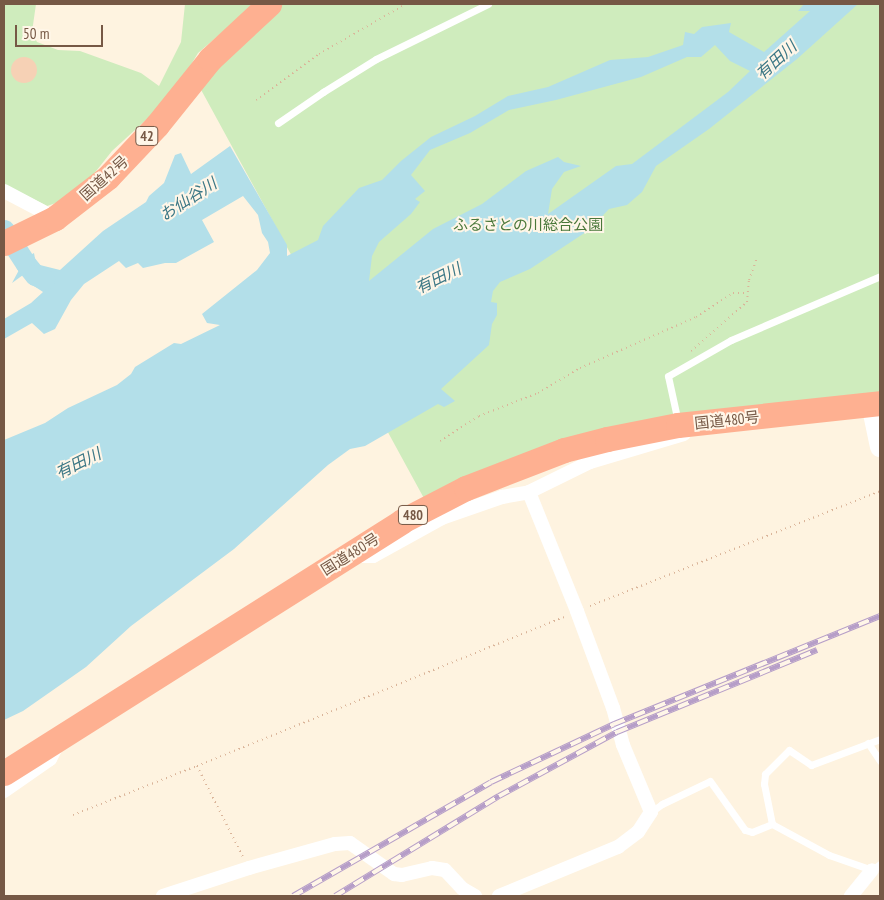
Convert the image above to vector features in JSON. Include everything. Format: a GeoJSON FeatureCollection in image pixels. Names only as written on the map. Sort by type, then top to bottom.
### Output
{"type":"FeatureCollection","features":[{"type":"Feature","properties":{"kind":"highway","name":"国道42号"},"geometry":{"type":"LineString","coordinates":[[4,243],[54,218],[82,198],[126,160],[210,59],[269,4]]}},
{"type":"Feature","properties":{"kind":"highway","name":"国道480号"},"geometry":{"type":"LineString","coordinates":[[4,773],[402,521],[466,488],[494,476],[564,450],[607,439],[690,423],[875,404]]}},
{"type":"Feature","properties":{"kind":"street"},"geometry":{"type":"LineString","coordinates":[[4,191],[54,218]]}},
{"type":"Feature","properties":{"kind":"street"},"geometry":{"type":"LineString","coordinates":[[875,404],[879,444]]}},
{"type":"Feature","properties":{"kind":"street"},"geometry":{"type":"LineString","coordinates":[[351,553],[373,556],[442,518],[502,497],[529,492],[590,462],[675,438],[690,431],[690,423]]}},
{"type":"Feature","properties":{"kind":"street"},"geometry":{"type":"LineString","coordinates":[[499,896],[618,847],[638,832],[651,812],[623,745],[613,708],[529,492]]}},
{"type":"Feature","properties":{"kind":"street"},"geometry":{"type":"LineString","coordinates":[[4,790],[50,759],[56,750],[59,738]]}},
{"type":"Feature","properties":{"kind":"street"},"geometry":{"type":"LineString","coordinates":[[163,896],[249,868],[335,844],[350,843],[394,874],[402,875],[432,868],[445,870],[463,889],[475,896]]}},
{"type":"Feature","properties":{"kind":"street"},"geometry":{"type":"LineString","coordinates":[[851,896],[876,867]]}},
{"type":"Feature","properties":{"kind":"lane"},"geometry":{"type":"LineString","coordinates":[[278,124],[323,92],[381,56],[488,4]]}},
{"type":"Feature","properties":{"kind":"lane"},"geometry":{"type":"LineString","coordinates":[[690,423],[668,376],[740,336],[880,276]]}},
{"type":"Feature","properties":{"kind":"lane"},"geometry":{"type":"LineString","coordinates":[[772,824],[764,784],[765,774],[789,750],[810,765],[880,739]]}},
{"type":"Feature","properties":{"kind":"lane"},"geometry":{"type":"LineString","coordinates":[[868,743],[880,761]]}},
{"type":"Feature","properties":{"kind":"lane"},"geometry":{"type":"LineString","coordinates":[[651,812],[662,804],[710,781],[745,830],[752,832],[772,824]]}},
{"type":"Feature","properties":{"kind":"lane"},"geometry":{"type":"LineString","coordinates":[[772,824],[829,855],[876,867]]}},
{"type":"Feature","properties":{"kind":"path"},"geometry":{"type":"LineString","coordinates":[[256,100],[319,54],[406,4]]}},
{"type":"Feature","properties":{"kind":"path"},"geometry":{"type":"LineString","coordinates":[[684,366],[684,357],[747,302],[749,280],[757,258]]}},
{"type":"Feature","properties":{"kind":"path"},"geometry":{"type":"LineString","coordinates":[[440,441],[479,416],[538,393],[580,368],[696,317],[733,293],[748,293]]}},
{"type":"Feature","properties":{"kind":"path"},"geometry":{"type":"LineString","coordinates":[[73,815],[880,491]]}},
{"type":"Feature","properties":{"kind":"path"},"geometry":{"type":"LineString","coordinates":[[197,766],[249,868]]}},
{"type":"Feature","properties":{"kind":"green space"},"geometry":{"type":"Polygon","coordinates":[[[4,4],[36,4],[32,32],[37,42],[58,50],[80,51],[141,73],[159,86],[181,42],[185,4],[255,4],[198,53],[172,96],[112,151],[85,185],[68,199],[47,206],[4,184],[4,4]]]}},
{"type":"Feature","properties":{"kind":"green space","name":"ふるさとの川総合公園"},"geometry":{"type":"Polygon","coordinates":[[[283,4],[880,4],[880,394],[691,418],[426,502],[199,86],[256,26],[283,4]]]}},
{"type":"Feature","properties":{"kind":"water","name":"有田川"},"geometry":{"type":"Polygon","coordinates":[[[804,4],[858,4],[797,59],[709,129],[656,166],[642,192],[627,205],[609,209],[589,230],[530,269],[500,282],[493,291],[491,302],[497,303],[497,315],[492,324],[489,345],[441,389],[455,401],[444,407],[438,404],[365,446],[350,449],[328,465],[234,549],[131,626],[86,667],[23,711],[4,720],[4,440],[45,423],[68,408],[117,385],[131,374],[135,367],[174,343],[181,344],[220,325],[207,323],[202,314],[257,270],[270,253],[268,242],[262,233],[258,215],[243,196],[202,220],[214,242],[176,263],[165,263],[143,268],[138,263],[126,268],[119,261],[84,284],[71,300],[55,329],[44,334],[32,323],[4,339],[4,319],[31,303],[43,292],[31,284],[23,275],[12,283],[19,270],[15,264],[34,253],[36,264],[60,270],[103,231],[146,202],[149,196],[164,183],[175,155],[181,153],[191,174],[230,146],[287,245],[287,256],[318,240],[323,226],[359,188],[382,180],[401,161],[431,137],[475,116],[508,96],[548,87],[610,60],[648,57],[683,45],[685,32],[694,34],[702,27],[731,23],[729,32],[764,52],[810,11],[798,11],[804,4]],[[715,45],[701,57],[687,57],[641,77],[556,100],[509,110],[470,133],[430,150],[411,175],[425,191],[415,199],[420,202],[411,214],[379,242],[372,256],[369,281],[433,229],[482,204],[526,171],[558,157],[564,162],[581,166],[564,172],[552,189],[548,214],[616,166],[632,164],[728,92],[750,71],[730,61],[715,45]]]}},
{"type":"Feature","properties":{"kind":"building"},"geometry":{"type":"Polygon","coordinates":[[[24,57],[33,61],[37,70],[33,79],[24,83],[15,79],[11,70],[15,61],[24,57]]]}},
{"type":"Feature","properties":{"kind":"waterway","name":"お仙谷川"},"geometry":{"type":"LineString","coordinates":[[4,230],[26,264],[35,275],[44,279]]}},
{"type":"Feature","properties":{"kind":"railway"},"geometry":{"type":"LineString","coordinates":[[293,896],[491,782],[614,724],[880,616]]}},
{"type":"Feature","properties":{"kind":"railway"},"geometry":{"type":"LineString","coordinates":[[335,896],[499,796],[617,732],[817,650]]}}]}
